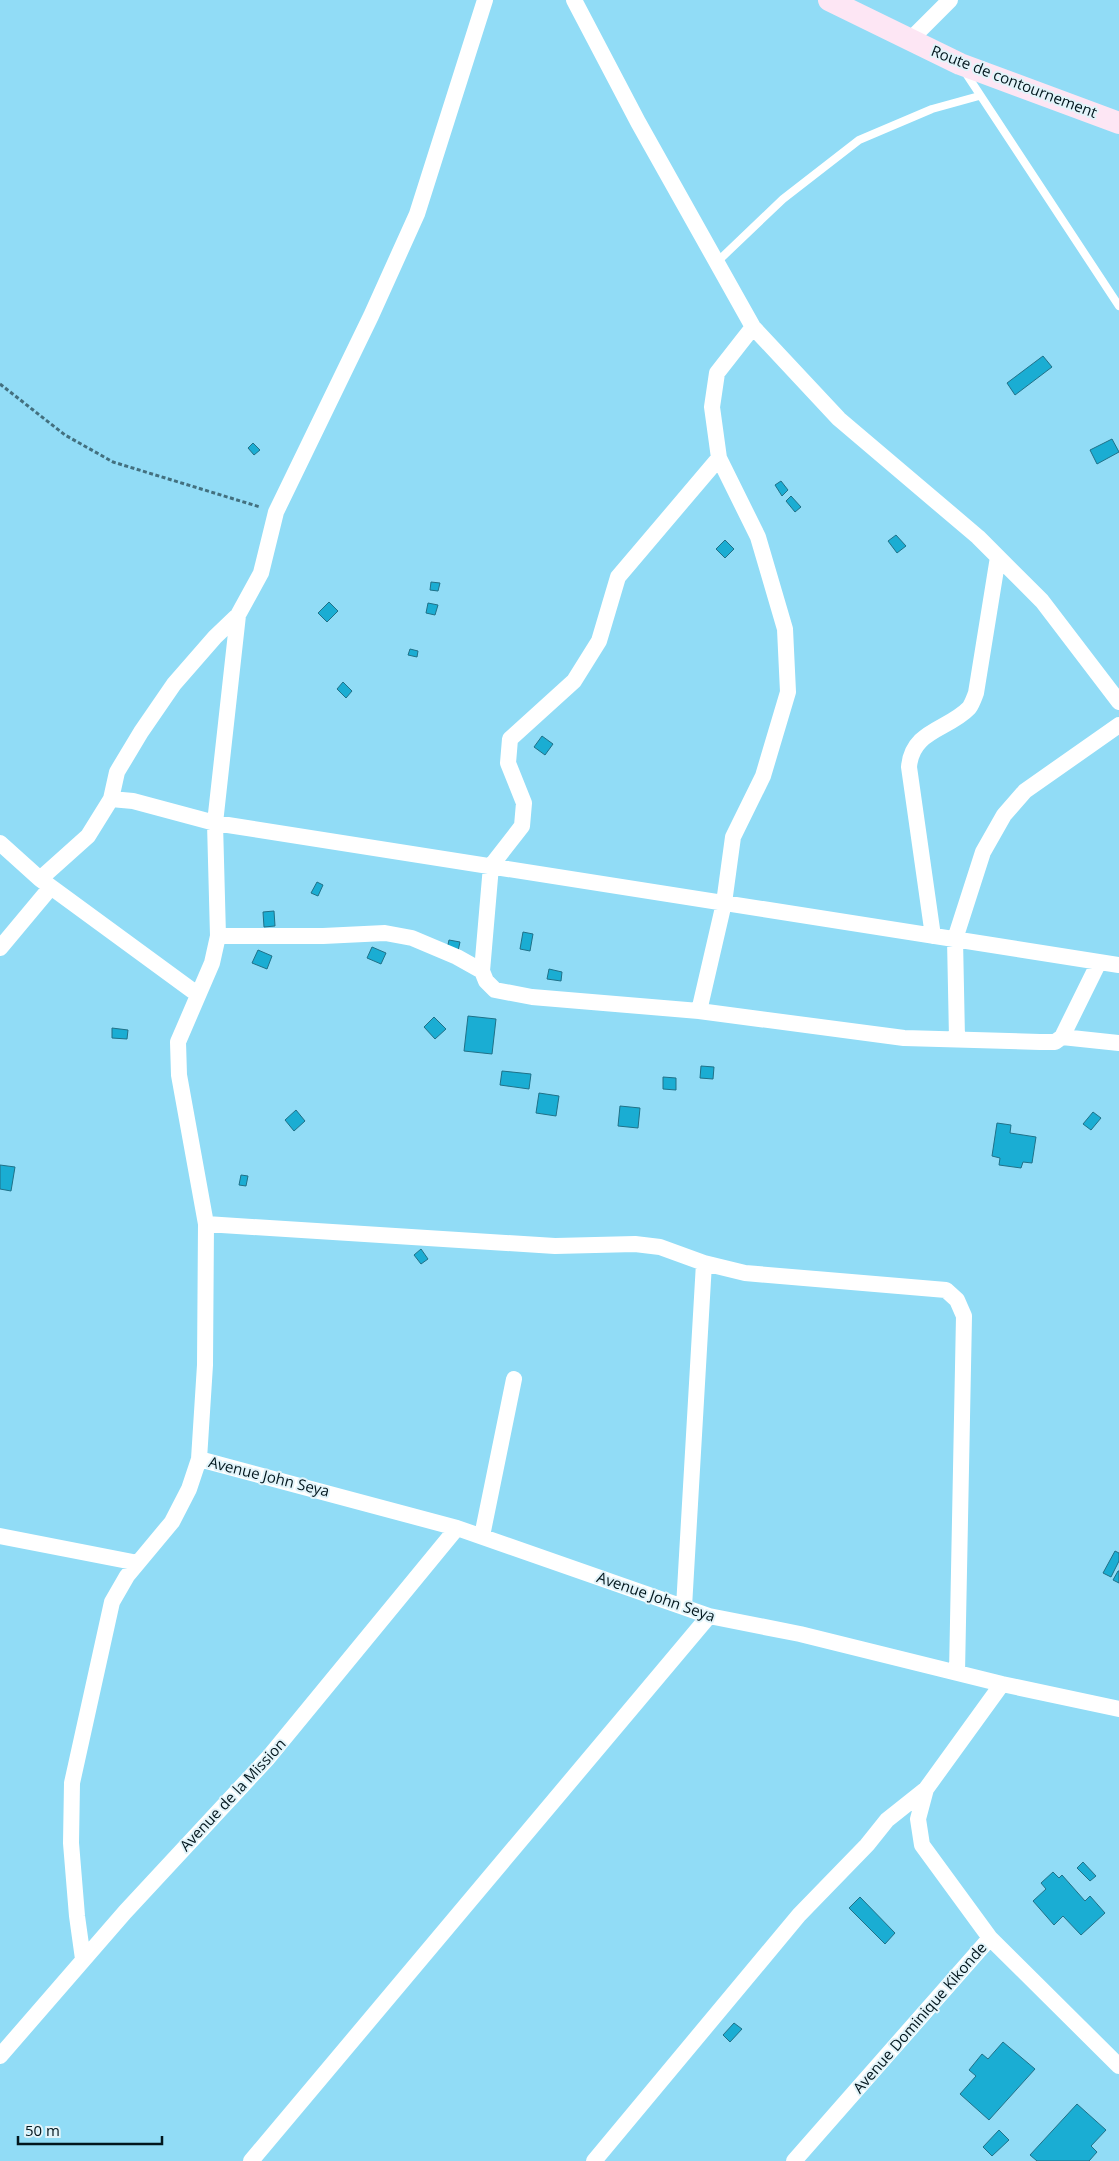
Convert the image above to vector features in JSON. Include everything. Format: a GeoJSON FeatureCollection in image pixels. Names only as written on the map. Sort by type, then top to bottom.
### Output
{"type":"FeatureCollection","features":[{"type":"Feature","properties":{"kind":"street"},"geometry":{"type":"LineString","coordinates":[[0,948],[46,883],[88,836],[110,799],[118,772],[141,732],[174,684],[215,637],[238,615],[262,573],[276,512],[371,316],[417,214],[485,0]]}},
{"type":"Feature","properties":{"kind":"street"},"geometry":{"type":"LineString","coordinates":[[574,0],[638,122],[753,326],[839,419],[998,557],[1042,601],[1119,702]]}},
{"type":"Feature","properties":{"kind":"street","name":"Route de contournement"},"geometry":{"type":"LineString","coordinates":[[829,0],[960,64],[1119,123]]}},
{"type":"Feature","properties":{"kind":"street"},"geometry":{"type":"LineString","coordinates":[[910,40],[950,0]]}},
{"type":"Feature","properties":{"kind":"street"},"geometry":{"type":"LineString","coordinates":[[699,1011],[724,903],[733,837],[763,776],[788,692],[785,629],[758,536],[719,458],[712,407],[717,372],[753,326]]}},
{"type":"Feature","properties":{"kind":"street"},"geometry":{"type":"LineString","coordinates":[[719,458],[618,577],[600,641],[574,681],[510,739],[508,763],[524,803],[522,826],[491,866],[482,972],[486,981],[495,990],[532,997],[699,1011],[904,1038],[1054,1042],[1062,1036],[1099,962]]}},
{"type":"Feature","properties":{"kind":"street"},"geometry":{"type":"LineString","coordinates":[[934,936],[909,767],[910,753],[918,742],[970,707],[976,693],[998,557]]}},
{"type":"Feature","properties":{"kind":"street"},"geometry":{"type":"LineString","coordinates":[[84,1959],[77,1916],[71,1843],[72,1783],[112,1602],[138,1563],[172,1522],[189,1488],[199,1459],[205,1365],[206,1224],[179,1075],[178,1042],[197,994],[212,963],[218,936],[215,823],[238,615]]}},
{"type":"Feature","properties":{"kind":"street"},"geometry":{"type":"LineString","coordinates":[[957,1038],[955,939],[983,852],[1004,815],[1025,791],[1119,725]]}},
{"type":"Feature","properties":{"kind":"street"},"geometry":{"type":"LineString","coordinates":[[110,799],[133,801],[215,823],[1119,965]]}},
{"type":"Feature","properties":{"kind":"street"},"geometry":{"type":"LineString","coordinates":[[0,843],[46,883],[197,994]]}},
{"type":"Feature","properties":{"kind":"street"},"geometry":{"type":"LineString","coordinates":[[218,936],[324,936],[385,933],[412,938],[457,957],[482,972]]}},
{"type":"Feature","properties":{"kind":"street"},"geometry":{"type":"LineString","coordinates":[[1062,1036],[1119,1043]]}},
{"type":"Feature","properties":{"kind":"street"},"geometry":{"type":"LineString","coordinates":[[206,1224],[555,1246],[635,1244],[660,1248],[704,1263],[745,1273],[946,1290],[957,1300],[964,1316],[957,1673]]}},
{"type":"Feature","properties":{"kind":"street"},"geometry":{"type":"LineString","coordinates":[[684,1607],[704,1263]]}},
{"type":"Feature","properties":{"kind":"street"},"geometry":{"type":"LineString","coordinates":[[482,1536],[514,1379]]}},
{"type":"Feature","properties":{"kind":"street","name":"Avenue John Seya"},"geometry":{"type":"LineString","coordinates":[[199,1459],[457,1528],[708,1616],[800,1634],[1002,1684],[1119,1709]]}},
{"type":"Feature","properties":{"kind":"street","name":"Avenue de la Mission"},"geometry":{"type":"LineString","coordinates":[[0,2056],[84,1959],[268,1758],[457,1528]]}},
{"type":"Feature","properties":{"kind":"street"},"geometry":{"type":"LineString","coordinates":[[0,1536],[138,1563]]}},
{"type":"Feature","properties":{"kind":"street"},"geometry":{"type":"LineString","coordinates":[[251,2161],[708,1616]]}},
{"type":"Feature","properties":{"kind":"street"},"geometry":{"type":"LineString","coordinates":[[594,2161],[799,1915],[867,1845],[887,1820],[926,1789],[1002,1684]]}},
{"type":"Feature","properties":{"kind":"street","name":"Avenue Dominique Kikonde"},"geometry":{"type":"LineString","coordinates":[[794,2161],[990,1938],[922,1846],[918,1819],[926,1789]]}},
{"type":"Feature","properties":{"kind":"street"},"geometry":{"type":"LineString","coordinates":[[990,1938],[1119,2066]]}},
{"type":"Feature","properties":{"kind":"lane"},"geometry":{"type":"LineString","coordinates":[[960,64],[979,96],[1119,306]]}},
{"type":"Feature","properties":{"kind":"lane"},"geometry":{"type":"LineString","coordinates":[[717,262],[783,199],[859,140],[932,109],[979,96]]}},
{"type":"Feature","properties":{"kind":"path"},"geometry":{"type":"LineString","coordinates":[[0,384],[64,436],[113,462],[276,512]]}},
{"type":"Feature","properties":{"kind":"building"},"geometry":{"type":"Polygon","coordinates":[[[1043,356],[1052,367],[1015,395],[1007,383],[1043,356]]]}},
{"type":"Feature","properties":{"kind":"building"},"geometry":{"type":"Polygon","coordinates":[[[1112,439],[1119,452],[1097,464],[1090,450],[1112,439]]]}},
{"type":"Feature","properties":{"kind":"building"},"geometry":{"type":"Polygon","coordinates":[[[253,443],[260,450],[254,455],[248,448],[253,443]]]}},
{"type":"Feature","properties":{"kind":"building"},"geometry":{"type":"Polygon","coordinates":[[[781,481],[788,490],[782,496],[775,485],[781,481]]]}},
{"type":"Feature","properties":{"kind":"building"},"geometry":{"type":"Polygon","coordinates":[[[791,496],[801,507],[795,512],[786,501],[791,496]]]}},
{"type":"Feature","properties":{"kind":"building"},"geometry":{"type":"Polygon","coordinates":[[[896,535],[906,546],[897,553],[888,541],[896,535]]]}},
{"type":"Feature","properties":{"kind":"building"},"geometry":{"type":"Polygon","coordinates":[[[725,540],[734,549],[725,558],[716,549],[725,540]]]}},
{"type":"Feature","properties":{"kind":"building"},"geometry":{"type":"Polygon","coordinates":[[[431,582],[440,583],[438,591],[430,590],[431,582]]]}},
{"type":"Feature","properties":{"kind":"building"},"geometry":{"type":"Polygon","coordinates":[[[329,602],[338,611],[327,622],[318,613],[329,602]]]}},
{"type":"Feature","properties":{"kind":"building"},"geometry":{"type":"Polygon","coordinates":[[[428,603],[438,605],[435,615],[426,613],[428,603]]]}},
{"type":"Feature","properties":{"kind":"building"},"geometry":{"type":"Polygon","coordinates":[[[410,649],[418,651],[417,657],[408,655],[410,649]]]}},
{"type":"Feature","properties":{"kind":"building"},"geometry":{"type":"Polygon","coordinates":[[[343,682],[352,691],[346,698],[337,689],[343,682]]]}},
{"type":"Feature","properties":{"kind":"building"},"geometry":{"type":"Polygon","coordinates":[[[542,736],[553,744],[545,755],[534,747],[542,736]]]}},
{"type":"Feature","properties":{"kind":"building"},"geometry":{"type":"Polygon","coordinates":[[[317,882],[323,885],[318,896],[311,893],[317,882]]]}},
{"type":"Feature","properties":{"kind":"building"},"geometry":{"type":"Polygon","coordinates":[[[274,911],[275,926],[264,927],[263,912],[274,911]]]}},
{"type":"Feature","properties":{"kind":"building"},"geometry":{"type":"Polygon","coordinates":[[[523,932],[533,934],[530,951],[520,949],[523,932]]]}},
{"type":"Feature","properties":{"kind":"building"},"geometry":{"type":"Polygon","coordinates":[[[449,940],[460,942],[458,951],[447,949],[449,940]]]}},
{"type":"Feature","properties":{"kind":"building"},"geometry":{"type":"Polygon","coordinates":[[[372,947],[386,953],[381,964],[367,958],[372,947]]]}},
{"type":"Feature","properties":{"kind":"building"},"geometry":{"type":"Polygon","coordinates":[[[258,950],[272,956],[267,969],[252,963],[258,950]]]}},
{"type":"Feature","properties":{"kind":"building"},"geometry":{"type":"Polygon","coordinates":[[[549,969],[562,972],[561,981],[547,979],[549,969]]]}},
{"type":"Feature","properties":{"kind":"building"},"geometry":{"type":"Polygon","coordinates":[[[468,1016],[496,1019],[492,1054],[464,1051],[468,1016]]]}},
{"type":"Feature","properties":{"kind":"building"},"geometry":{"type":"Polygon","coordinates":[[[434,1017],[446,1029],[435,1039],[424,1027],[434,1017]]]}},
{"type":"Feature","properties":{"kind":"building"},"geometry":{"type":"Polygon","coordinates":[[[112,1028],[128,1030],[127,1039],[112,1038],[112,1028]]]}},
{"type":"Feature","properties":{"kind":"building"},"geometry":{"type":"Polygon","coordinates":[[[701,1066],[714,1067],[713,1079],[700,1078],[701,1066]]]}},
{"type":"Feature","properties":{"kind":"building"},"geometry":{"type":"Polygon","coordinates":[[[502,1071],[531,1074],[529,1089],[500,1085],[502,1071]]]}},
{"type":"Feature","properties":{"kind":"building"},"geometry":{"type":"Polygon","coordinates":[[[663,1077],[676,1078],[676,1090],[663,1089],[663,1077]]]}},
{"type":"Feature","properties":{"kind":"building"},"geometry":{"type":"Polygon","coordinates":[[[539,1093],[559,1096],[556,1116],[536,1113],[539,1093]]]}},
{"type":"Feature","properties":{"kind":"building"},"geometry":{"type":"Polygon","coordinates":[[[620,1106],[640,1108],[638,1128],[618,1126],[620,1106]]]}},
{"type":"Feature","properties":{"kind":"building"},"geometry":{"type":"Polygon","coordinates":[[[296,1110],[305,1121],[294,1131],[285,1120],[296,1110]]]}},
{"type":"Feature","properties":{"kind":"building"},"geometry":{"type":"Polygon","coordinates":[[[1093,1112],[1101,1118],[1091,1130],[1083,1124],[1093,1112]]]}},
{"type":"Feature","properties":{"kind":"building"},"geometry":{"type":"Polygon","coordinates":[[[997,1123],[1011,1125],[1010,1133],[1036,1137],[1032,1163],[1023,1162],[1021,1168],[999,1165],[1000,1158],[992,1156],[997,1123]]]}},
{"type":"Feature","properties":{"kind":"building"},"geometry":{"type":"Polygon","coordinates":[[[0,1165],[15,1167],[11,1191],[0,1189],[0,1165]]]}},
{"type":"Feature","properties":{"kind":"building"},"geometry":{"type":"Polygon","coordinates":[[[241,1175],[248,1176],[246,1186],[239,1185],[241,1175]]]}},
{"type":"Feature","properties":{"kind":"building"},"geometry":{"type":"Polygon","coordinates":[[[421,1249],[428,1259],[421,1264],[414,1255],[421,1249]]]}},
{"type":"Feature","properties":{"kind":"building"},"geometry":{"type":"Polygon","coordinates":[[[1115,1551],[1119,1553],[1119,1561],[1111,1577],[1103,1573],[1115,1551]]]}},
{"type":"Feature","properties":{"kind":"building"},"geometry":{"type":"Polygon","coordinates":[[[1119,1571],[1119,1583],[1113,1580],[1119,1571]]]}},
{"type":"Feature","properties":{"kind":"building"},"geometry":{"type":"Polygon","coordinates":[[[1083,1862],[1096,1876],[1090,1881],[1077,1868],[1083,1862]]]}},
{"type":"Feature","properties":{"kind":"building"},"geometry":{"type":"Polygon","coordinates":[[[1053,1872],[1059,1878],[1062,1875],[1085,1901],[1090,1896],[1105,1913],[1081,1935],[1063,1916],[1054,1925],[1033,1901],[1046,1889],[1041,1883],[1053,1872]]]}},
{"type":"Feature","properties":{"kind":"building"},"geometry":{"type":"Polygon","coordinates":[[[860,1897],[895,1933],[885,1944],[849,1908],[860,1897]]]}},
{"type":"Feature","properties":{"kind":"building"},"geometry":{"type":"Polygon","coordinates":[[[734,2023],[742,2029],[730,2042],[723,2035],[734,2023]]]}},
{"type":"Feature","properties":{"kind":"building"},"geometry":{"type":"Polygon","coordinates":[[[1003,2042],[1035,2069],[989,2120],[960,2094],[976,2076],[969,2070],[982,2054],[988,2059],[1003,2042]]]}},
{"type":"Feature","properties":{"kind":"building"},"geometry":{"type":"Polygon","coordinates":[[[1077,2104],[1106,2130],[1091,2146],[1097,2152],[1089,2161],[1037,2161],[1030,2155],[1077,2104]]]}},
{"type":"Feature","properties":{"kind":"building"},"geometry":{"type":"Polygon","coordinates":[[[999,2130],[1009,2140],[992,2156],[983,2147],[999,2130]]]}}]}
